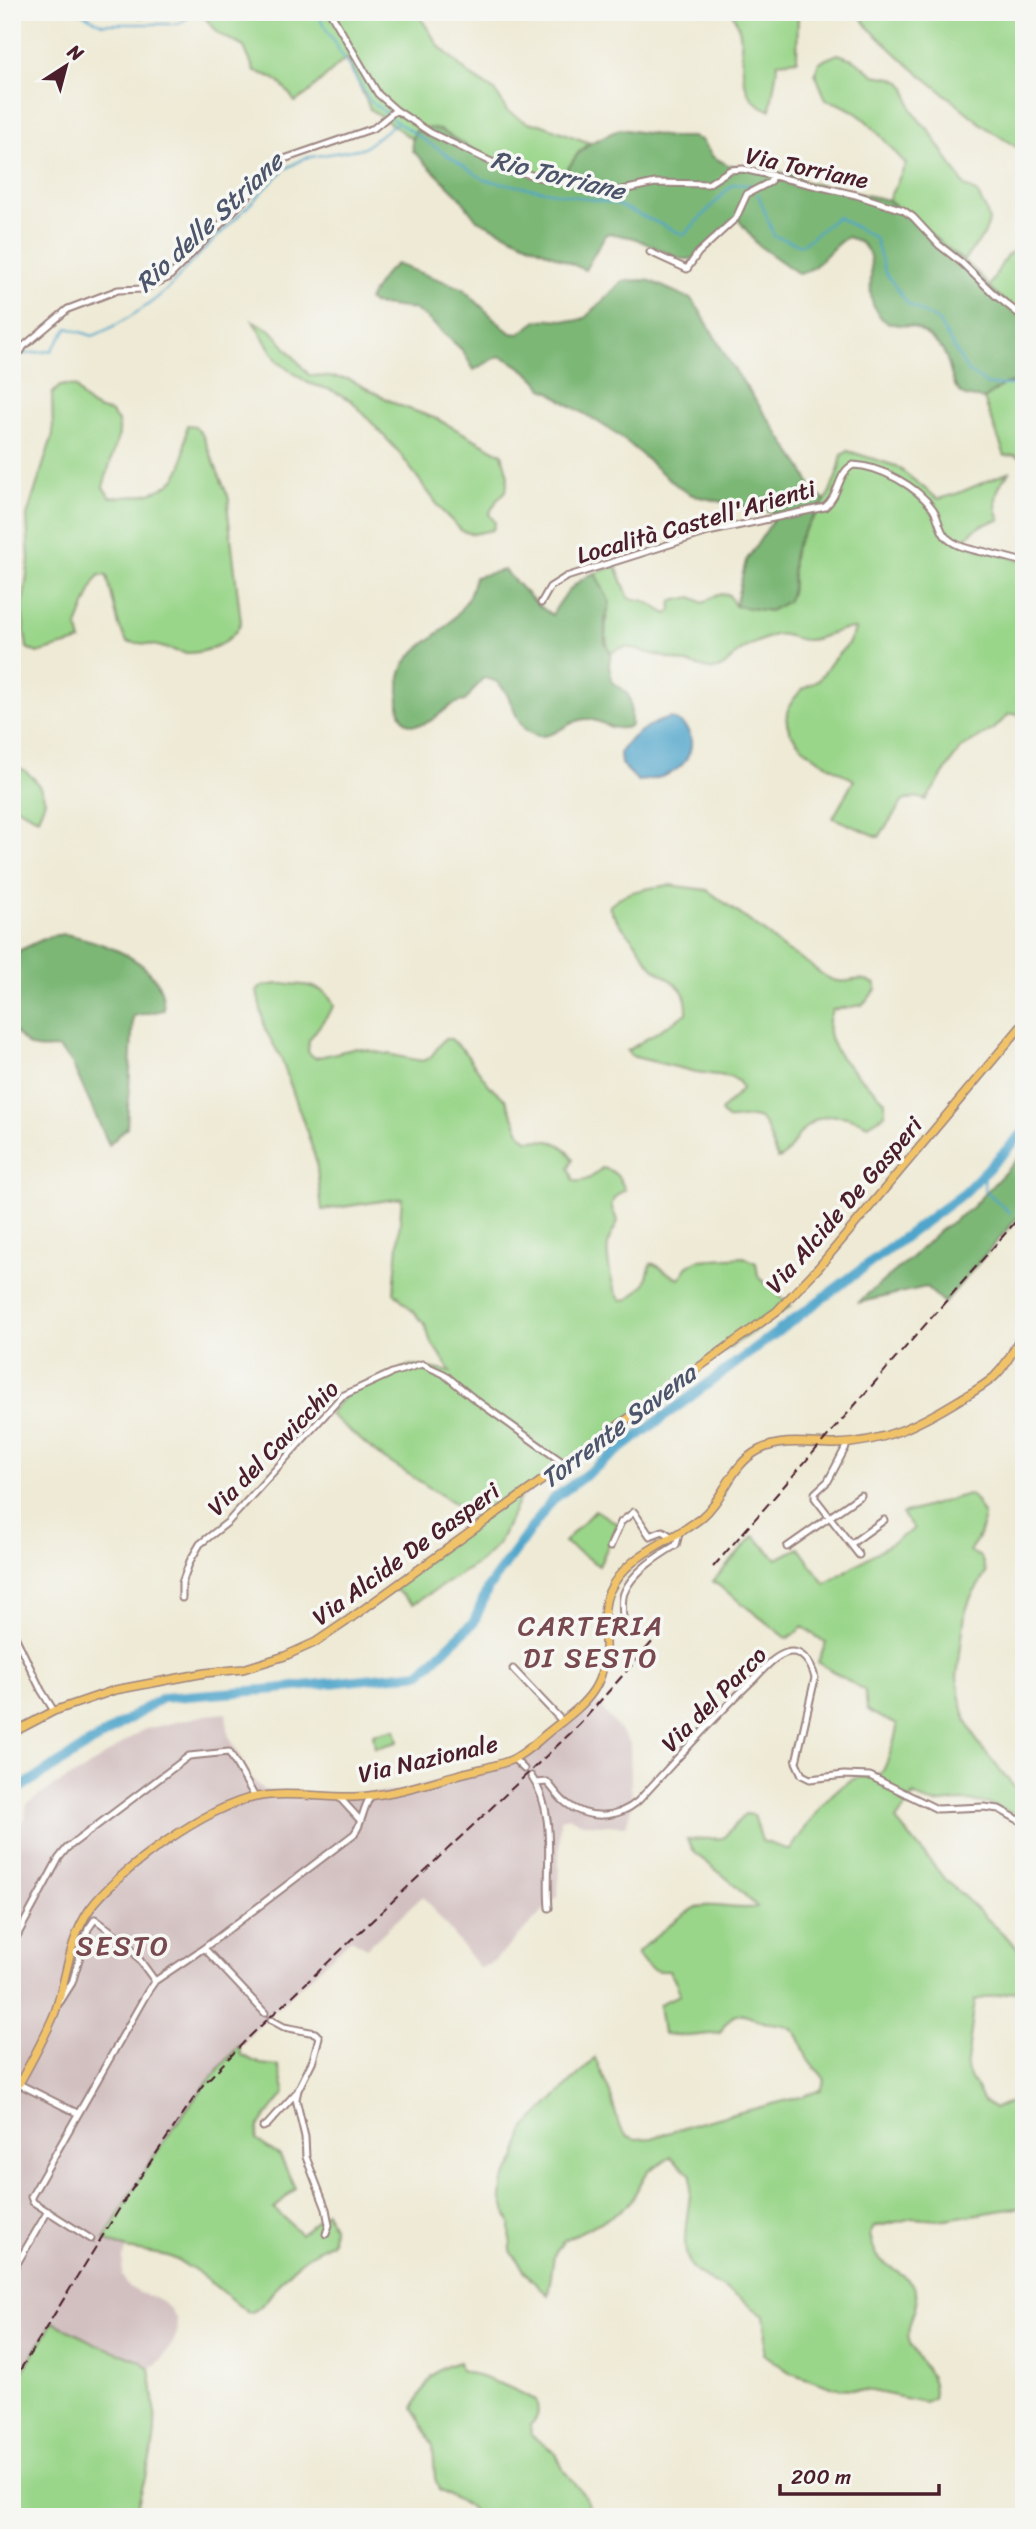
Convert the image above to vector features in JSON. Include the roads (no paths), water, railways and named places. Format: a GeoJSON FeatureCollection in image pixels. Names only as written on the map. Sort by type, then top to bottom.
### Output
{"type":"FeatureCollection","features":[{"type":"Feature","properties":{"kind":"main road","name":"Via Alcide De Gasperi"},"geometry":{"type":"LineString","coordinates":[[12,1733],[54,1711],[115,1690],[205,1673],[243,1669],[285,1656],[316,1642],[758,1325],[795,1293],[1024,1023]]}},
{"type":"Feature","properties":{"kind":"main road","name":"Via Nazionale"},"geometry":{"type":"LineString","coordinates":[[12,2096],[57,2006],[79,1929],[89,1911],[108,1888],[145,1857],[222,1808],[255,1797],[371,1796],[514,1759],[591,1694],[603,1673],[605,1605],[611,1587],[634,1561],[704,1516],[738,1466],[759,1450],[771,1446],[796,1442],[849,1443],[894,1434],[916,1426],[982,1386],[1002,1368],[1024,1329]]}},
{"type":"Feature","properties":{"kind":"street"},"geometry":{"type":"LineString","coordinates":[[114,12],[139,17],[169,12]]}},
{"type":"Feature","properties":{"kind":"street","name":"Via Torriane"},"geometry":{"type":"LineString","coordinates":[[330,12],[391,114],[500,166],[541,178],[583,181],[618,191],[655,183],[708,184],[736,168],[856,195],[903,210],[913,217],[939,245],[1024,318]]}},
{"type":"Feature","properties":{"kind":"street"},"geometry":{"type":"LineString","coordinates":[[12,347],[19,352],[68,309],[118,290],[143,289],[169,278],[284,159],[374,128],[391,114]]}},
{"type":"Feature","properties":{"kind":"street"},"geometry":{"type":"LineString","coordinates":[[650,252],[687,270],[698,253],[736,218],[745,197],[770,182],[772,175]]}},
{"type":"Feature","properties":{"kind":"street","name":"Località Castell'Arienti"},"geometry":{"type":"LineString","coordinates":[[541,603],[554,584],[572,575],[708,532],[825,507],[833,499],[844,472],[853,465],[882,473],[908,487],[931,506],[948,539],[959,546],[980,549],[1024,562]]}},
{"type":"Feature","properties":{"kind":"street","name":"Via del Cavicchio"},"geometry":{"type":"LineString","coordinates":[[182,1598],[182,1583],[190,1561],[201,1544],[228,1522],[342,1396],[392,1373],[422,1364],[444,1374],[565,1464]]}},
{"type":"Feature","properties":{"kind":"street"},"geometry":{"type":"LineString","coordinates":[[849,1443],[828,1481],[815,1493],[815,1498],[859,1555]]}},
{"type":"Feature","properties":{"kind":"street"},"geometry":{"type":"LineString","coordinates":[[786,1547],[861,1495]]}},
{"type":"Feature","properties":{"kind":"street"},"geometry":{"type":"LineString","coordinates":[[610,1547],[621,1522],[634,1512],[650,1536],[663,1531],[675,1535]]}},
{"type":"Feature","properties":{"kind":"street"},"geometry":{"type":"LineString","coordinates":[[850,1544],[884,1520]]}},
{"type":"Feature","properties":{"kind":"street","name":"Via Nazionale"},"geometry":{"type":"LineString","coordinates":[[623,1621],[624,1593],[644,1567],[676,1545],[675,1535]]}},
{"type":"Feature","properties":{"kind":"street"},"geometry":{"type":"LineString","coordinates":[[12,1630],[54,1711]]}},
{"type":"Feature","properties":{"kind":"street","name":"Via del Parco"},"geometry":{"type":"LineString","coordinates":[[531,1776],[536,1783],[547,1782],[566,1803],[589,1813],[606,1816],[626,1811],[761,1672],[776,1659],[794,1652],[806,1659],[813,1668],[815,1678],[797,1756],[802,1775],[810,1779],[844,1775],[870,1776],[937,1809],[970,1805],[999,1809],[1024,1824]]}},
{"type":"Feature","properties":{"kind":"street"},"geometry":{"type":"LineString","coordinates":[[513,1669],[562,1721]]}},
{"type":"Feature","properties":{"kind":"street"},"geometry":{"type":"LineString","coordinates":[[12,1945],[63,1852],[189,1756],[229,1752],[255,1797]]}},
{"type":"Feature","properties":{"kind":"street"},"geometry":{"type":"LineString","coordinates":[[514,1759],[524,1769]]}},
{"type":"Feature","properties":{"kind":"street"},"geometry":{"type":"LineString","coordinates":[[536,1783],[550,1840],[549,1908]]}},
{"type":"Feature","properties":{"kind":"street"},"geometry":{"type":"LineString","coordinates":[[91,2239],[33,2202],[31,2197],[76,2113],[155,1981],[204,1948],[354,1834],[371,1796]]}},
{"type":"Feature","properties":{"kind":"street"},"geometry":{"type":"LineString","coordinates":[[339,1797],[360,1820]]}},
{"type":"Feature","properties":{"kind":"street"},"geometry":{"type":"LineString","coordinates":[[355,1797],[362,1811]]}},
{"type":"Feature","properties":{"kind":"street"},"geometry":{"type":"LineString","coordinates":[[355,1797],[355,1812]]}},
{"type":"Feature","properties":{"kind":"street"},"geometry":{"type":"LineString","coordinates":[[57,2006],[72,1983],[88,1928],[95,1919],[128,1944],[155,1981]]}},
{"type":"Feature","properties":{"kind":"street"},"geometry":{"type":"LineString","coordinates":[[204,1948],[265,2013]]}},
{"type":"Feature","properties":{"kind":"street"},"geometry":{"type":"LineString","coordinates":[[263,2127],[267,2126],[296,2093],[313,2060],[319,2037],[315,2033],[279,2026],[271,2020]]}},
{"type":"Feature","properties":{"kind":"street"},"geometry":{"type":"LineString","coordinates":[[19,2084],[76,2113]]}},
{"type":"Feature","properties":{"kind":"street"},"geometry":{"type":"LineString","coordinates":[[296,2093],[306,2157],[326,2209],[326,2234]]}},
{"type":"Feature","properties":{"kind":"street"},"geometry":{"type":"LineString","coordinates":[[12,2272],[48,2211]]}},
{"type":"Feature","properties":{"kind":"water"},"geometry":{"type":"Polygon","coordinates":[[[670,718],[680,722],[690,736],[690,752],[686,760],[667,775],[638,781],[621,764],[620,752],[642,730],[670,718]]]}},
{"type":"Feature","properties":{"kind":"waterway","name":"Rio Torriane"},"geometry":{"type":"LineString","coordinates":[[79,12],[102,24],[178,24],[197,12]]}},
{"type":"Feature","properties":{"kind":"waterway","name":"Rio Torriane"},"geometry":{"type":"LineString","coordinates":[[316,12],[369,100],[387,114]]}},
{"type":"Feature","properties":{"kind":"waterway","name":"Rio Torriane"},"geometry":{"type":"LineString","coordinates":[[391,118],[485,180],[616,204],[684,235],[733,184],[752,187]]}},
{"type":"Feature","properties":{"kind":"waterway","name":"Rio delle Striane"},"geometry":{"type":"LineString","coordinates":[[23,354],[51,351],[68,328],[93,336],[130,317],[167,290],[285,169],[305,158],[364,148],[397,122]]}},
{"type":"Feature","properties":{"kind":"waterway","name":"Rio Torriane"},"geometry":{"type":"LineString","coordinates":[[758,194],[774,236],[802,245],[837,217],[875,238],[885,272],[908,304],[938,321],[967,370],[988,385],[1024,385]]}},
{"type":"Feature","properties":{"kind":"waterway","name":"Torrente Savena"},"geometry":{"type":"LineString","coordinates":[[12,1793],[162,1698],[420,1673],[474,1622],[488,1588],[552,1500],[965,1192],[1024,1132]]}},
{"type":"Feature","properties":{"kind":"waterway"},"geometry":{"type":"LineString","coordinates":[[985,1171],[984,1189],[1010,1213]]}},
{"type":"Feature","properties":{"kind":"railway"},"geometry":{"type":"LineString","coordinates":[[713,1567],[1024,1212]]}},
{"type":"Feature","properties":{"kind":"railway"},"geometry":{"type":"LineString","coordinates":[[12,2383],[126,2198],[202,2086],[248,2038],[579,1725],[661,1632]]}},
{"type":"Feature","properties":{"kind":"district","name":"CARTERIA DI SESTO"},"geometry":{"type":"Point","coordinates":[591,1641]}},
{"type":"Feature","properties":{"kind":"district","name":"SESTO"},"geometry":{"type":"Point","coordinates":[123,1945]}}]}
